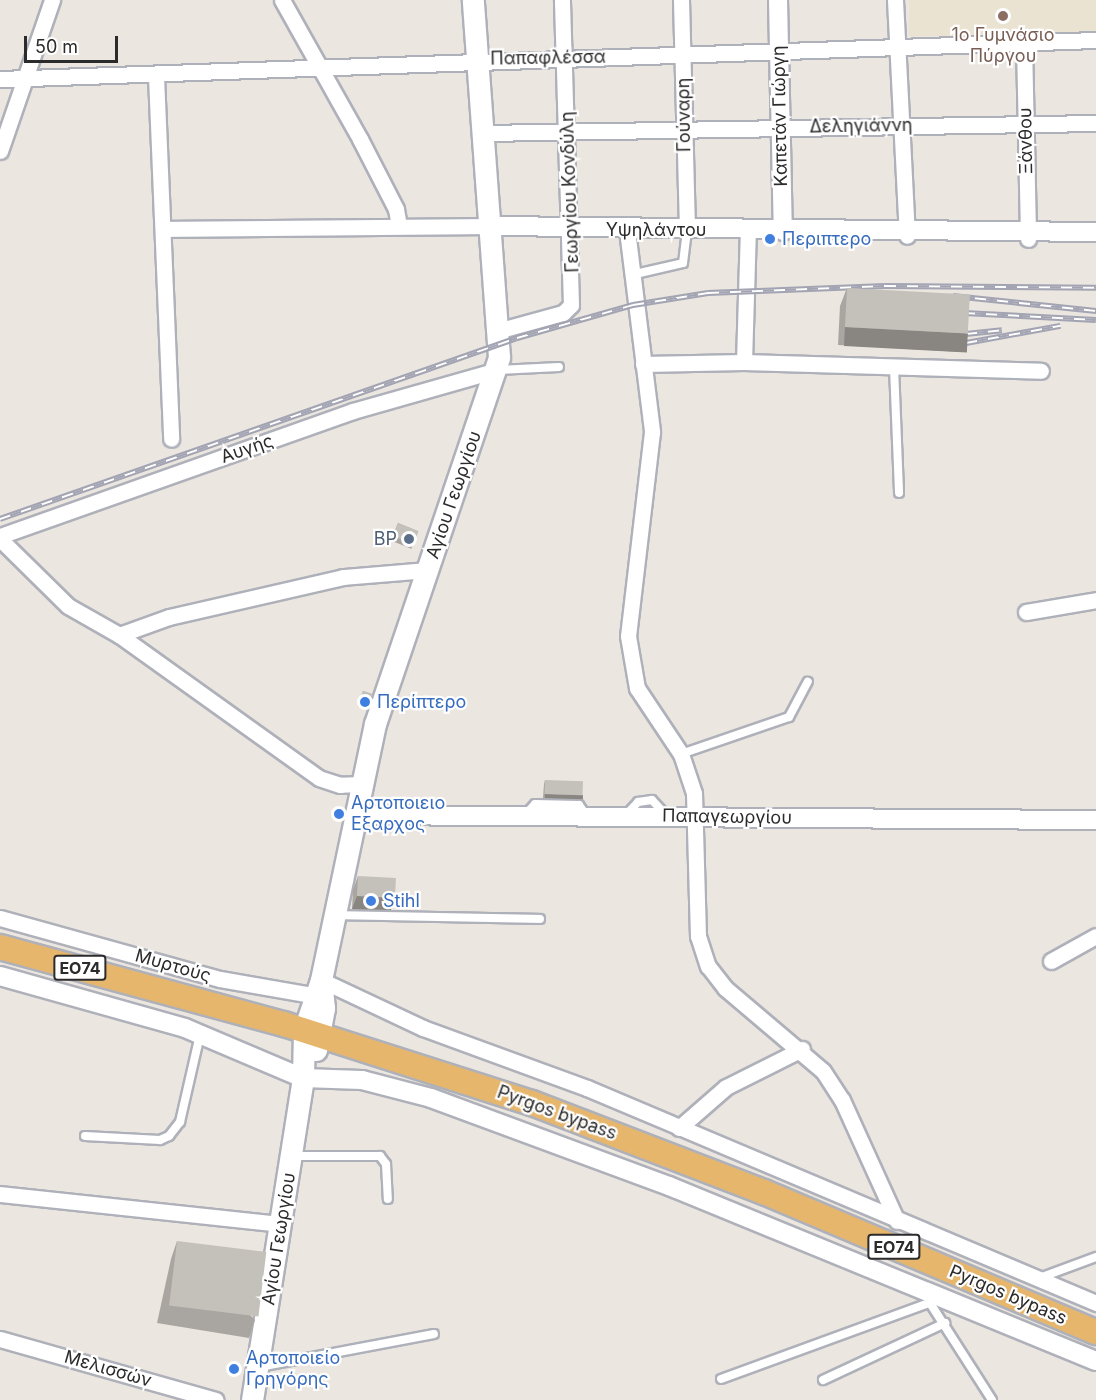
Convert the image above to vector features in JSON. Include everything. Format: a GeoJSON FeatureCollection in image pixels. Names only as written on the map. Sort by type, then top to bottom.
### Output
{"type":"FeatureCollection","features":[{"type":"Feature","properties":{"kind":"highway","name":"Pyrgos bypass"},"geometry":{"type":"LineString","coordinates":[[0,947],[312,1032],[603,1128],[1096,1332]]}},
{"type":"Feature","properties":{"kind":"main road","name":"Αγίου Γεωργίου"},"geometry":{"type":"LineString","coordinates":[[252,1400],[312,1032],[316,988],[357,815],[375,724],[496,370],[497,331],[486,226],[473,0]]}},
{"type":"Feature","properties":{"kind":"street"},"geometry":{"type":"LineString","coordinates":[[0,150],[52,0]]}},
{"type":"Feature","properties":{"kind":"street"},"geometry":{"type":"LineString","coordinates":[[282,0],[396,209],[399,226]]}},
{"type":"Feature","properties":{"kind":"street","name":"Γεωργίου Κονδύλη"},"geometry":{"type":"LineString","coordinates":[[497,331],[562,313],[571,305],[572,231],[562,0]]}},
{"type":"Feature","properties":{"kind":"street","name":"Γούναρη"},"geometry":{"type":"LineString","coordinates":[[681,0],[687,230]]}},
{"type":"Feature","properties":{"kind":"street","name":"Καπετάν Γιώργη"},"geometry":{"type":"LineString","coordinates":[[778,0],[783,231]]}},
{"type":"Feature","properties":{"kind":"street"},"geometry":{"type":"LineString","coordinates":[[895,0],[907,233]]}},
{"type":"Feature","properties":{"kind":"street","name":"Παπαφλέσσα"},"geometry":{"type":"LineString","coordinates":[[0,79],[156,76],[477,59],[683,56],[897,44],[1096,40]]}},
{"type":"Feature","properties":{"kind":"street","name":"Ξάνθου"},"geometry":{"type":"LineString","coordinates":[[1024,43],[1028,235]]}},
{"type":"Feature","properties":{"kind":"street"},"geometry":{"type":"LineString","coordinates":[[156,76],[171,439]]}},
{"type":"Feature","properties":{"kind":"street","name":"Δεληγιάννη"},"geometry":{"type":"LineString","coordinates":[[482,133],[684,132],[781,127],[1096,123]]}},
{"type":"Feature","properties":{"kind":"street"},"geometry":{"type":"LineString","coordinates":[[163,229],[486,226]]}},
{"type":"Feature","properties":{"kind":"street","name":"Υψηλάντου"},"geometry":{"type":"LineString","coordinates":[[486,226],[572,231],[825,231],[1028,235],[1096,240]]}},
{"type":"Feature","properties":{"kind":"street"},"geometry":{"type":"LineString","coordinates":[[627,230],[630,275],[652,432],[627,636],[637,688],[681,754],[696,816],[696,915],[708,966],[745,1006],[802,1049],[842,1100],[897,1221]]}},
{"type":"Feature","properties":{"kind":"street"},"geometry":{"type":"LineString","coordinates":[[744,362],[748,231]]}},
{"type":"Feature","properties":{"kind":"street","name":"Υψηλάντου"},"geometry":{"type":"LineString","coordinates":[[1028,235],[1096,232]]}},
{"type":"Feature","properties":{"kind":"street"},"geometry":{"type":"LineString","coordinates":[[643,364],[744,362],[1041,371]]}},
{"type":"Feature","properties":{"kind":"street","name":"Αυγής"},"geometry":{"type":"LineString","coordinates":[[0,538],[353,411],[496,370]]}},
{"type":"Feature","properties":{"kind":"street"},"geometry":{"type":"LineString","coordinates":[[0,538],[69,606],[119,635],[319,778],[340,785],[363,784]]}},
{"type":"Feature","properties":{"kind":"street"},"geometry":{"type":"LineString","coordinates":[[119,635],[169,617],[343,577],[429,570]]}},
{"type":"Feature","properties":{"kind":"street"},"geometry":{"type":"LineString","coordinates":[[1026,612],[1096,600]]}},
{"type":"Feature","properties":{"kind":"street","name":"Παπαγεωργίου"},"geometry":{"type":"LineString","coordinates":[[357,815],[1096,820]]}},
{"type":"Feature","properties":{"kind":"street","name":"Μυρτούς"},"geometry":{"type":"LineString","coordinates":[[0,918],[220,979],[316,988],[679,1128],[1096,1303]]}},
{"type":"Feature","properties":{"kind":"street"},"geometry":{"type":"LineString","coordinates":[[1051,961],[1096,936]]}},
{"type":"Feature","properties":{"kind":"street"},"geometry":{"type":"LineString","coordinates":[[0,976],[200,1034],[303,1078],[362,1080],[431,1098],[669,1186],[936,1301],[1096,1361]]}},
{"type":"Feature","properties":{"kind":"street"},"geometry":{"type":"LineString","coordinates":[[679,1128],[726,1087],[802,1049]]}},
{"type":"Feature","properties":{"kind":"street"},"geometry":{"type":"LineString","coordinates":[[0,1194],[281,1224]]}},
{"type":"Feature","properties":{"kind":"street","name":"Μελισσών"},"geometry":{"type":"LineString","coordinates":[[0,1339],[216,1400]]}},
{"type":"Feature","properties":{"kind":"lane"},"geometry":{"type":"LineString","coordinates":[[630,275],[683,263],[687,230]]}},
{"type":"Feature","properties":{"kind":"lane"},"geometry":{"type":"LineString","coordinates":[[496,370],[559,367]]}},
{"type":"Feature","properties":{"kind":"lane"},"geometry":{"type":"LineString","coordinates":[[894,367],[899,493]]}},
{"type":"Feature","properties":{"kind":"lane"},"geometry":{"type":"LineString","coordinates":[[681,754],[789,717],[808,682]]}},
{"type":"Feature","properties":{"kind":"lane"},"geometry":{"type":"LineString","coordinates":[[333,915],[540,919]]}},
{"type":"Feature","properties":{"kind":"lane"},"geometry":{"type":"LineString","coordinates":[[85,1136],[160,1140],[170,1136],[180,1122],[200,1034]]}},
{"type":"Feature","properties":{"kind":"lane"},"geometry":{"type":"LineString","coordinates":[[292,1156],[368,1152],[380,1156],[386,1164],[388,1199]]}},
{"type":"Feature","properties":{"kind":"lane"},"geometry":{"type":"LineString","coordinates":[[1037,1279],[1096,1257]]}},
{"type":"Feature","properties":{"kind":"lane"},"geometry":{"type":"LineString","coordinates":[[721,1379],[936,1301],[945,1323],[992,1400]]}},
{"type":"Feature","properties":{"kind":"lane"},"geometry":{"type":"LineString","coordinates":[[823,1380],[945,1323]]}},
{"type":"Feature","properties":{"kind":"lane"},"geometry":{"type":"LineString","coordinates":[[257,1368],[434,1334]]}},
{"type":"Feature","properties":{"kind":"shaded area","name":"1ο Γυμνάσιο Πύργου"},"geometry":{"type":"Polygon","coordinates":[[[909,0],[1096,0],[1096,36],[909,36],[909,0]]]}},
{"type":"Feature","properties":{"kind":"building"},"geometry":{"type":"Polygon","coordinates":[[[847,288],[970,294],[968,333],[845,327],[847,288]]]}},
{"type":"Feature","properties":{"kind":"building"},"geometry":{"type":"Polygon","coordinates":[[[398,523],[418,531],[413,544],[393,536],[398,523]]]}},
{"type":"Feature","properties":{"kind":"building"},"geometry":{"type":"Polygon","coordinates":[[[363,691],[372,694],[368,705],[359,702],[363,691]]]}},
{"type":"Feature","properties":{"kind":"building"},"geometry":{"type":"Polygon","coordinates":[[[545,780],[583,781],[582,795],[545,794],[545,780]]]}},
{"type":"Feature","properties":{"kind":"building"},"geometry":{"type":"Polygon","coordinates":[[[358,876],[396,878],[395,898],[357,896],[358,876]]]}},
{"type":"Feature","properties":{"kind":"building"},"geometry":{"type":"Polygon","coordinates":[[[177,1241],[266,1252],[258,1316],[169,1306],[177,1241]]]}},
{"type":"Feature","properties":{"kind":"railway"},"geometry":{"type":"LineString","coordinates":[[0,519],[517,338],[633,305],[708,293],[885,286],[1096,288]]}},
{"type":"Feature","properties":{"kind":"railway"},"geometry":{"type":"LineString","coordinates":[[953,296],[1096,311]]}},
{"type":"Feature","properties":{"kind":"railway"},"geometry":{"type":"LineString","coordinates":[[964,313],[1096,320]]}},
{"type":"Feature","properties":{"kind":"railway"},"geometry":{"type":"LineString","coordinates":[[966,343],[1060,326]]}},
{"type":"Feature","properties":{"kind":"railway"},"geometry":{"type":"LineString","coordinates":[[966,334],[1002,330]]}},
{"type":"Feature","properties":{"kind":"place","name":"1ο Γυμνάσιο Πύργου"},"geometry":{"type":"Point","coordinates":[1003,16]}},
{"type":"Feature","properties":{"kind":"place","name":"Περιπτερο"},"geometry":{"type":"Point","coordinates":[770,239]}},
{"type":"Feature","properties":{"kind":"place","name":"BP"},"geometry":{"type":"Point","coordinates":[409,539]}},
{"type":"Feature","properties":{"kind":"place","name":"Περίπτερο"},"geometry":{"type":"Point","coordinates":[365,702]}},
{"type":"Feature","properties":{"kind":"place","name":"Αρτοποιειο Εξαρχος"},"geometry":{"type":"Point","coordinates":[339,814]}},
{"type":"Feature","properties":{"kind":"place","name":"Stihl"},"geometry":{"type":"Point","coordinates":[371,901]}},
{"type":"Feature","properties":{"kind":"place","name":"Αρτοποιείο Γρηγόρης"},"geometry":{"type":"Point","coordinates":[234,1369]}}]}
